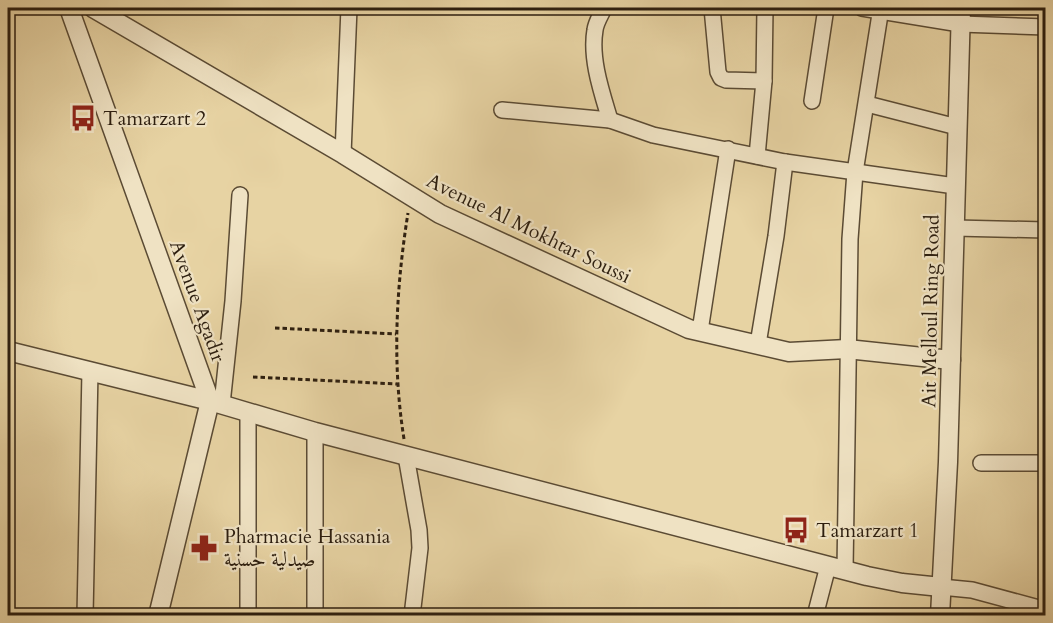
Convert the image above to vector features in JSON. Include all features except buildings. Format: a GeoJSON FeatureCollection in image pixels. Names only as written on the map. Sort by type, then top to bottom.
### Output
{"type":"FeatureCollection","features":[{"type":"Feature","properties":{"kind":"street","name":"Avenue Agadir"},"geometry":{"type":"LineString","coordinates":[[69,8],[216,403]]}},
{"type":"Feature","properties":{"kind":"street","name":"Avenue Al Mokhtar Soussi"},"geometry":{"type":"LineString","coordinates":[[93,8],[343,154],[440,214],[689,329],[789,352],[847,349],[951,360]]}},
{"type":"Feature","properties":{"kind":"street"},"geometry":{"type":"LineString","coordinates":[[343,154],[349,8]]}},
{"type":"Feature","properties":{"kind":"street"},"geometry":{"type":"LineString","coordinates":[[604,8],[595,28],[594,51],[601,90],[610,120]]}},
{"type":"Feature","properties":{"kind":"street"},"geometry":{"type":"LineString","coordinates":[[712,8],[720,78],[764,81]]}},
{"type":"Feature","properties":{"kind":"street"},"geometry":{"type":"LineString","coordinates":[[756,156],[764,81],[765,8]]}},
{"type":"Feature","properties":{"kind":"street"},"geometry":{"type":"LineString","coordinates":[[812,101],[826,8]]}},
{"type":"Feature","properties":{"kind":"street"},"geometry":{"type":"LineString","coordinates":[[862,8],[961,16],[1046,27]]}},
{"type":"Feature","properties":{"kind":"street"},"geometry":{"type":"LineString","coordinates":[[814,615],[836,568],[847,349],[849,239],[855,172],[881,9]]}},
{"type":"Feature","properties":{"kind":"street","name":"Ait Melloul Ring Road"},"geometry":{"type":"LineString","coordinates":[[940,615],[948,462],[961,16]]}},
{"type":"Feature","properties":{"kind":"street"},"geometry":{"type":"LineString","coordinates":[[867,104],[957,127]]}},
{"type":"Feature","properties":{"kind":"street"},"geometry":{"type":"LineString","coordinates":[[502,110],[610,120],[653,135],[784,162],[955,186]]}},
{"type":"Feature","properties":{"kind":"street"},"geometry":{"type":"LineString","coordinates":[[700,331],[728,149]]}},
{"type":"Feature","properties":{"kind":"street"},"geometry":{"type":"LineString","coordinates":[[758,344],[776,236],[784,162]]}},
{"type":"Feature","properties":{"kind":"street"},"geometry":{"type":"LineString","coordinates":[[158,615],[216,403],[233,301],[240,195]]}},
{"type":"Feature","properties":{"kind":"street"},"geometry":{"type":"LineString","coordinates":[[955,228],[1046,230]]}},
{"type":"Feature","properties":{"kind":"street"},"geometry":{"type":"LineString","coordinates":[[8,351],[216,403],[315,432],[836,568],[902,583],[972,590],[1046,609]]}},
{"type":"Feature","properties":{"kind":"street"},"geometry":{"type":"LineString","coordinates":[[85,615],[90,371]]}},
{"type":"Feature","properties":{"kind":"street"},"geometry":{"type":"LineString","coordinates":[[248,412],[248,615]]}},
{"type":"Feature","properties":{"kind":"street"},"geometry":{"type":"LineString","coordinates":[[315,432],[315,615]]}},
{"type":"Feature","properties":{"kind":"street"},"geometry":{"type":"LineString","coordinates":[[406,456],[419,530],[420,549],[412,615]]}},
{"type":"Feature","properties":{"kind":"street"},"geometry":{"type":"LineString","coordinates":[[981,463],[1046,463]]}},
{"type":"Feature","properties":{"kind":"path"},"geometry":{"type":"LineString","coordinates":[[406,456],[397,384],[396,334],[402,256],[411,196]]}},
{"type":"Feature","properties":{"kind":"path"},"geometry":{"type":"LineString","coordinates":[[275,328],[396,334]]}},
{"type":"Feature","properties":{"kind":"path"},"geometry":{"type":"LineString","coordinates":[[253,377],[397,384]]}},
{"type":"Feature","properties":{"kind":"place","name":"Tamarzart 2"},"geometry":{"type":"Point","coordinates":[83,118]}},
{"type":"Feature","properties":{"kind":"place","name":"Tamarzart 1"},"geometry":{"type":"Point","coordinates":[796,530]}},
{"type":"Feature","properties":{"kind":"place","name":"Pharmacie Hassania صيدلية حسنية"},"geometry":{"type":"Point","coordinates":[204,548]}}]}
